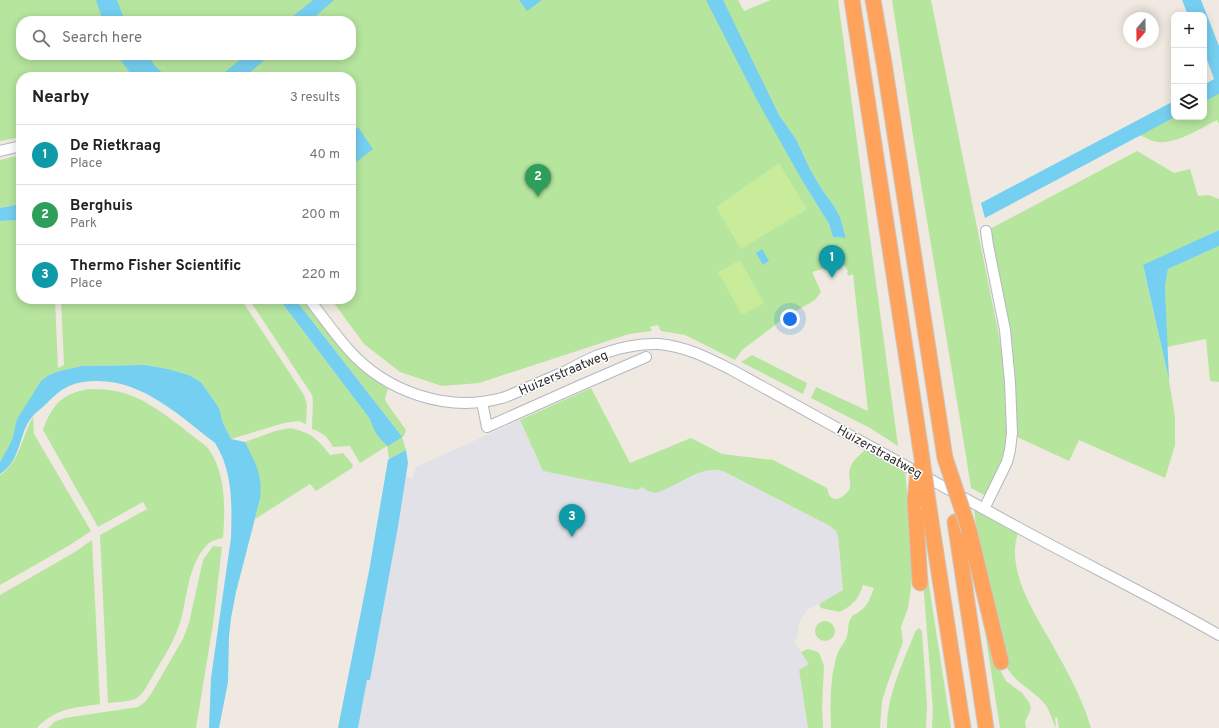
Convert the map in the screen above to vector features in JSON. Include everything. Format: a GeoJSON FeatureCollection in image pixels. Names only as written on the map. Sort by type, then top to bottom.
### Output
{"type":"FeatureCollection","features":[{"type":"Feature","properties":{"kind":"highway"},"geometry":{"type":"LineString","coordinates":[[852,0],[963,728]]}},
{"type":"Feature","properties":{"kind":"highway"},"geometry":{"type":"LineString","coordinates":[[873,0],[884,63],[986,728]]}},
{"type":"Feature","properties":{"kind":"highway"},"geometry":{"type":"LineString","coordinates":[[920,445],[915,501],[920,583]]}},
{"type":"Feature","properties":{"kind":"highway"},"geometry":{"type":"LineString","coordinates":[[945,458],[969,530],[1001,662]]}},
{"type":"Feature","properties":{"kind":"street"},"geometry":{"type":"LineString","coordinates":[[0,151],[16,147]]}},
{"type":"Feature","properties":{"kind":"street"},"geometry":{"type":"LineString","coordinates":[[984,509],[1007,462],[1012,433],[1010,382],[1005,330],[986,231]]}},
{"type":"Feature","properties":{"kind":"street","name":"Huizerstraatweg"},"geometry":{"type":"LineString","coordinates":[[313,304],[348,350],[377,374],[395,386],[422,397],[437,401],[482,402],[504,398],[570,369],[595,356],[621,348],[658,344],[677,347],[705,356],[1076,559],[1172,608],[1219,635]]}},
{"type":"Feature","properties":{"kind":"street","name":"Huizerstraatweg"},"geometry":{"type":"LineString","coordinates":[[482,402],[487,427],[646,357]]}},
{"type":"Feature","properties":{"kind":"street"},"geometry":{"type":"LineString","coordinates":[[570,369],[579,386]]}},
{"type":"Feature","properties":{"kind":"shaded area"},"geometry":{"type":"Polygon","coordinates":[[[520,420],[543,471],[642,487],[655,492],[705,471],[717,469],[830,526],[836,531],[838,536],[843,590],[807,610],[799,623],[797,638],[794,641],[809,664],[799,670],[808,728],[358,728],[367,679],[370,680],[398,527],[405,476],[413,478],[416,467],[520,420]]]}},
{"type":"Feature","properties":{"kind":"green space"},"geometry":{"type":"Polygon","coordinates":[[[0,0],[324,0],[303,16],[16,16],[16,60],[356,60],[356,16],[307,16],[328,0],[713,0],[803,182],[829,224],[833,237],[846,238],[840,217],[810,169],[796,139],[779,115],[722,0],[738,0],[744,11],[771,0],[838,0],[898,446],[870,428],[811,398],[816,387],[868,411],[853,274],[849,276],[845,266],[839,264],[812,272],[821,292],[815,300],[787,316],[742,350],[735,360],[685,335],[661,331],[658,325],[650,327],[652,331],[629,334],[479,383],[442,386],[400,372],[364,344],[335,304],[356,304],[356,72],[16,72],[16,138],[0,141],[0,0]]]}},
{"type":"Feature","properties":{"kind":"green space"},"geometry":{"type":"Polygon","coordinates":[[[892,0],[931,0],[999,336],[1004,365],[1007,440],[1003,459],[986,496],[971,488],[892,0]]]}},
{"type":"Feature","properties":{"kind":"green space"},"geometry":{"type":"Polygon","coordinates":[[[1219,94],[1219,124],[1217,120],[1189,135],[1173,141],[1158,142],[1149,140],[1140,135],[1171,119],[1207,120],[1207,100],[1219,94]]]}},
{"type":"Feature","properties":{"kind":"green space"},"geometry":{"type":"Polygon","coordinates":[[[1137,151],[1174,173],[1190,169],[1198,196],[1208,195],[1219,199],[1219,230],[1143,266],[1169,380],[1175,417],[1175,445],[1165,478],[1079,440],[1069,461],[1015,436],[988,230],[1137,151]]]}},
{"type":"Feature","properties":{"kind":"green space"},"geometry":{"type":"Polygon","coordinates":[[[16,156],[16,205],[0,208],[0,160],[16,156]]]}},
{"type":"Feature","properties":{"kind":"green space"},"geometry":{"type":"Polygon","coordinates":[[[779,163],[807,209],[741,249],[716,207],[779,163]]]}},
{"type":"Feature","properties":{"kind":"green space"},"geometry":{"type":"Polygon","coordinates":[[[16,220],[16,304],[55,304],[58,368],[64,365],[61,304],[244,304],[304,395],[307,405],[306,424],[298,421],[284,423],[231,439],[223,423],[219,408],[201,382],[189,375],[145,365],[82,366],[59,371],[49,375],[0,462],[0,221],[16,220]]]}},
{"type":"Feature","properties":{"kind":"green space"},"geometry":{"type":"Polygon","coordinates":[[[1219,246],[1219,382],[1210,381],[1206,339],[1167,347],[1165,286],[1168,269],[1219,246]]]}},
{"type":"Feature","properties":{"kind":"green space"},"geometry":{"type":"Polygon","coordinates":[[[740,260],[764,303],[742,315],[718,272],[740,260]]]}},
{"type":"Feature","properties":{"kind":"green space"},"geometry":{"type":"Polygon","coordinates":[[[252,304],[283,304],[370,419],[401,437],[299,304],[305,304],[352,359],[375,380],[388,389],[385,398],[386,402],[406,430],[404,436],[402,437],[406,450],[389,459],[387,446],[360,463],[350,446],[333,447],[324,435],[312,429],[312,395],[252,304]]]}},
{"type":"Feature","properties":{"kind":"green space"},"geometry":{"type":"Polygon","coordinates":[[[752,355],[807,383],[803,394],[741,362],[752,355]]]}},
{"type":"Feature","properties":{"kind":"green space"},"geometry":{"type":"Polygon","coordinates":[[[591,388],[630,463],[691,438],[722,454],[773,460],[827,488],[829,495],[835,499],[838,499],[849,490],[849,471],[852,463],[866,449],[905,469],[912,564],[911,587],[908,608],[901,627],[903,642],[882,701],[880,728],[831,728],[832,682],[837,655],[848,634],[849,622],[851,618],[869,601],[874,588],[863,585],[854,602],[840,612],[821,608],[819,604],[843,590],[838,536],[836,531],[830,526],[725,472],[717,470],[708,470],[699,473],[655,493],[642,487],[637,490],[543,471],[520,420],[591,388]]]}},
{"type":"Feature","properties":{"kind":"green space"},"geometry":{"type":"Polygon","coordinates":[[[90,389],[127,394],[144,401],[204,444],[213,456],[217,466],[224,496],[223,538],[214,540],[208,544],[200,553],[195,562],[180,623],[168,651],[145,689],[138,697],[129,701],[108,703],[100,535],[147,509],[143,502],[98,527],[43,430],[50,413],[60,401],[73,393],[90,389]]]}},
{"type":"Feature","properties":{"kind":"green space"},"geometry":{"type":"Polygon","coordinates":[[[33,417],[34,434],[91,531],[70,545],[0,585],[0,475],[7,470],[16,456],[33,417]]]}},
{"type":"Feature","properties":{"kind":"green space"},"geometry":{"type":"Polygon","coordinates":[[[290,428],[313,437],[330,455],[343,453],[353,465],[352,468],[316,491],[310,484],[255,519],[260,499],[245,442],[275,431],[290,428]]]}},
{"type":"Feature","properties":{"kind":"green space"},"geometry":{"type":"Polygon","coordinates":[[[974,508],[1018,533],[1015,546],[1015,560],[1023,588],[1035,615],[1073,682],[1088,717],[1091,728],[1059,728],[1057,717],[1055,717],[1056,728],[1044,703],[1014,677],[1006,666],[992,592],[977,536],[974,508]]]}},
{"type":"Feature","properties":{"kind":"green space"},"geometry":{"type":"Polygon","coordinates":[[[92,540],[100,704],[73,708],[58,713],[44,721],[37,728],[0,728],[0,595],[75,552],[92,540]]]}},
{"type":"Feature","properties":{"kind":"green space"},"geometry":{"type":"Polygon","coordinates":[[[213,546],[222,547],[213,624],[196,728],[48,728],[56,721],[65,718],[138,707],[145,702],[183,639],[189,623],[203,560],[213,546]]]}},
{"type":"Feature","properties":{"kind":"green space"},"geometry":{"type":"Polygon","coordinates":[[[923,547],[951,728],[932,728],[933,710],[921,553],[923,547]]]}},
{"type":"Feature","properties":{"kind":"green space"},"geometry":{"type":"Polygon","coordinates":[[[979,594],[999,668],[1006,681],[1022,693],[1029,702],[1031,709],[1025,722],[1026,728],[1000,728],[979,594]]]}},
{"type":"Feature","properties":{"kind":"green space"},"geometry":{"type":"Polygon","coordinates":[[[821,621],[829,621],[835,627],[835,635],[829,641],[821,641],[815,635],[815,627],[821,621]]]}},
{"type":"Feature","properties":{"kind":"green space"},"geometry":{"type":"Polygon","coordinates":[[[919,628],[922,631],[927,704],[926,728],[887,728],[890,703],[896,679],[915,632],[919,628]]]}},
{"type":"Feature","properties":{"kind":"green space"},"geometry":{"type":"Polygon","coordinates":[[[808,649],[818,652],[824,666],[822,707],[823,728],[808,728],[799,670],[809,664],[801,652],[808,649]]]}},
{"type":"Feature","properties":{"kind":"water"},"geometry":{"type":"Polygon","coordinates":[[[96,0],[117,0],[123,16],[101,16],[96,0]]]}},
{"type":"Feature","properties":{"kind":"water"},"geometry":{"type":"Polygon","coordinates":[[[313,0],[334,0],[316,16],[293,16],[313,0]]]}},
{"type":"Feature","properties":{"kind":"water"},"geometry":{"type":"Polygon","coordinates":[[[519,0],[542,0],[527,11],[519,0]]]}},
{"type":"Feature","properties":{"kind":"water"},"geometry":{"type":"Polygon","coordinates":[[[706,0],[723,0],[779,115],[796,139],[810,169],[840,217],[846,238],[833,237],[829,224],[803,182],[757,100],[706,0]]]}},
{"type":"Feature","properties":{"kind":"water"},"geometry":{"type":"Polygon","coordinates":[[[1182,0],[1201,0],[1206,12],[1187,12],[1182,0]]]}},
{"type":"Feature","properties":{"kind":"water"},"geometry":{"type":"Polygon","coordinates":[[[1207,15],[1219,46],[1219,94],[1207,100],[1207,83],[1214,79],[1207,59],[1207,15]]]}},
{"type":"Feature","properties":{"kind":"water"},"geometry":{"type":"Polygon","coordinates":[[[121,60],[151,60],[162,72],[129,72],[121,60]]]}},
{"type":"Feature","properties":{"kind":"water"},"geometry":{"type":"Polygon","coordinates":[[[240,60],[264,60],[251,72],[225,72],[240,60]]]}},
{"type":"Feature","properties":{"kind":"water"},"geometry":{"type":"Polygon","coordinates":[[[1171,103],[1171,119],[985,218],[981,203],[1171,103]]]}},
{"type":"Feature","properties":{"kind":"water"},"geometry":{"type":"Polygon","coordinates":[[[358,127],[373,149],[356,162],[356,128],[358,127]]]}},
{"type":"Feature","properties":{"kind":"water"},"geometry":{"type":"Polygon","coordinates":[[[16,205],[16,220],[0,221],[0,208],[16,205]]]}},
{"type":"Feature","properties":{"kind":"water"},"geometry":{"type":"Polygon","coordinates":[[[1219,230],[1219,246],[1168,269],[1165,286],[1169,380],[1143,265],[1219,230]]]}},
{"type":"Feature","properties":{"kind":"water"},"geometry":{"type":"Polygon","coordinates":[[[762,249],[769,261],[763,265],[756,253],[762,249]]]}},
{"type":"Feature","properties":{"kind":"water"},"geometry":{"type":"Polygon","coordinates":[[[283,304],[299,304],[402,437],[388,446],[375,431],[370,419],[283,304]]]}},
{"type":"Feature","properties":{"kind":"water"},"geometry":{"type":"Polygon","coordinates":[[[145,365],[189,375],[201,382],[219,408],[223,423],[231,439],[245,442],[255,463],[259,476],[261,490],[260,499],[236,592],[231,618],[228,682],[219,728],[209,728],[211,678],[231,538],[231,501],[225,465],[215,443],[175,412],[145,393],[113,382],[82,382],[72,385],[54,396],[34,415],[24,431],[12,462],[0,474],[0,462],[13,437],[17,419],[41,381],[49,375],[59,371],[82,366],[145,365]]]}},
{"type":"Feature","properties":{"kind":"water"},"geometry":{"type":"Polygon","coordinates":[[[406,450],[408,463],[398,527],[370,680],[367,680],[358,728],[338,728],[369,571],[388,460],[406,450]]]}},
{"type":"Feature","properties":{"kind":"place","name":"Berghuis"},"geometry":{"type":"Point","coordinates":[538,197]}},
{"type":"Feature","properties":{"kind":"place","name":"De Rietkraag"},"geometry":{"type":"Point","coordinates":[832,278]}},
{"type":"Feature","properties":{"kind":"place","name":"Thermo Fisher Scientific"},"geometry":{"type":"Point","coordinates":[572,537]}}]}
